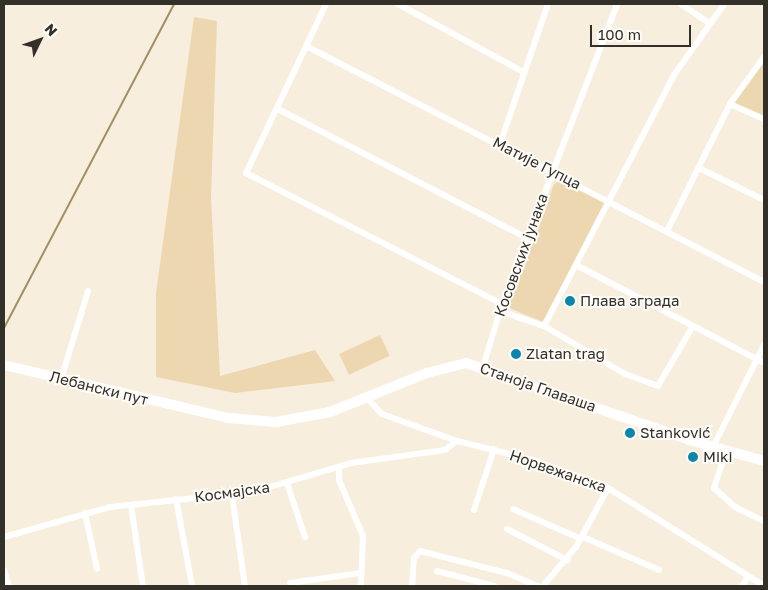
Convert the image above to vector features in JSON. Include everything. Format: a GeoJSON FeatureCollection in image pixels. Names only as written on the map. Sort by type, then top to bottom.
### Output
{"type":"FeatureCollection","features":[{"type":"Feature","properties":{"kind":"main road","name":"Станоја Главаша"},"geometry":{"type":"LineString","coordinates":[[195,411],[276,422],[314,417],[453,364],[483,367],[714,447],[764,461]]}},
{"type":"Feature","properties":{"kind":"main road","name":"Лебански пут"},"geometry":{"type":"LineString","coordinates":[[4,365],[195,411]]}},
{"type":"Feature","properties":{"kind":"street"},"geometry":{"type":"LineString","coordinates":[[326,4],[308,47],[246,173],[501,308],[544,326],[625,374],[658,386],[693,326]]}},
{"type":"Feature","properties":{"kind":"street"},"geometry":{"type":"LineString","coordinates":[[398,4],[524,72]]}},
{"type":"Feature","properties":{"kind":"street"},"geometry":{"type":"LineString","coordinates":[[500,144],[548,4]]}},
{"type":"Feature","properties":{"kind":"street","name":"Косовских јунака"},"geometry":{"type":"LineString","coordinates":[[483,367],[501,308],[617,4]]}},
{"type":"Feature","properties":{"kind":"street"},"geometry":{"type":"LineString","coordinates":[[682,4],[708,22]]}},
{"type":"Feature","properties":{"kind":"street"},"geometry":{"type":"LineString","coordinates":[[544,326],[578,266],[674,75],[708,22],[724,4]]}},
{"type":"Feature","properties":{"kind":"street","name":"Матије Гупца"},"geometry":{"type":"LineString","coordinates":[[308,47],[610,200],[764,282]]}},
{"type":"Feature","properties":{"kind":"street"},"geometry":{"type":"LineString","coordinates":[[668,231],[730,104],[764,57]]}},
{"type":"Feature","properties":{"kind":"street"},"geometry":{"type":"LineString","coordinates":[[730,104],[764,119]]}},
{"type":"Feature","properties":{"kind":"street"},"geometry":{"type":"LineString","coordinates":[[278,109],[527,238]]}},
{"type":"Feature","properties":{"kind":"street"},"geometry":{"type":"LineString","coordinates":[[699,168],[764,200]]}},
{"type":"Feature","properties":{"kind":"street"},"geometry":{"type":"LineString","coordinates":[[578,266],[764,363]]}},
{"type":"Feature","properties":{"kind":"street"},"geometry":{"type":"LineString","coordinates":[[61,379],[88,292]]}},
{"type":"Feature","properties":{"kind":"street"},"geometry":{"type":"LineString","coordinates":[[714,447],[764,345]]}},
{"type":"Feature","properties":{"kind":"street","name":"Норвежанска"},"geometry":{"type":"LineString","coordinates":[[368,398],[382,414],[456,441],[494,449],[608,488],[764,586]]}},
{"type":"Feature","properties":{"kind":"street","name":"Космајска"},"geometry":{"type":"LineString","coordinates":[[4,537],[85,513],[176,499],[232,495],[287,483],[339,467],[445,450],[456,441]]}},
{"type":"Feature","properties":{"kind":"street"},"geometry":{"type":"LineString","coordinates":[[474,510],[494,449]]}},
{"type":"Feature","properties":{"kind":"street"},"geometry":{"type":"LineString","coordinates":[[726,451],[714,488],[735,507],[764,521]]}},
{"type":"Feature","properties":{"kind":"street"},"geometry":{"type":"LineString","coordinates":[[339,467],[339,480],[364,536],[360,573],[361,586]]}},
{"type":"Feature","properties":{"kind":"street"},"geometry":{"type":"LineString","coordinates":[[287,483],[305,537]]}},
{"type":"Feature","properties":{"kind":"street"},"geometry":{"type":"LineString","coordinates":[[543,586],[567,560],[582,538],[608,488]]}},
{"type":"Feature","properties":{"kind":"street"},"geometry":{"type":"LineString","coordinates":[[232,495],[245,586]]}},
{"type":"Feature","properties":{"kind":"street"},"geometry":{"type":"LineString","coordinates":[[176,499],[192,585]]}},
{"type":"Feature","properties":{"kind":"street"},"geometry":{"type":"LineString","coordinates":[[131,505],[143,586]]}},
{"type":"Feature","properties":{"kind":"street"},"geometry":{"type":"LineString","coordinates":[[513,509],[658,570]]}},
{"type":"Feature","properties":{"kind":"street"},"geometry":{"type":"LineString","coordinates":[[85,513],[98,568]]}},
{"type":"Feature","properties":{"kind":"street"},"geometry":{"type":"LineString","coordinates":[[507,529],[567,560]]}},
{"type":"Feature","properties":{"kind":"street"},"geometry":{"type":"LineString","coordinates":[[412,586],[414,558],[420,551],[507,572],[538,586]]}},
{"type":"Feature","properties":{"kind":"street"},"geometry":{"type":"LineString","coordinates":[[4,570],[9,586]]}},
{"type":"Feature","properties":{"kind":"street"},"geometry":{"type":"LineString","coordinates":[[437,571],[494,586]]}},
{"type":"Feature","properties":{"kind":"street"},"geometry":{"type":"LineString","coordinates":[[290,583],[360,573]]}},
{"type":"Feature","properties":{"kind":"street"},"geometry":{"type":"LineString","coordinates":[[742,586],[748,577]]}},
{"type":"Feature","properties":{"kind":"shaded area"},"geometry":{"type":"Polygon","coordinates":[[[194,17],[217,21],[211,197],[220,376],[315,350],[335,381],[235,393],[156,377],[156,293],[194,17]]]}},
{"type":"Feature","properties":{"kind":"shaded area"},"geometry":{"type":"Polygon","coordinates":[[[764,57],[764,119],[730,104],[764,57]]]}},
{"type":"Feature","properties":{"kind":"shaded area"},"geometry":{"type":"Polygon","coordinates":[[[561,180],[605,202],[543,322],[507,307],[554,184],[561,180]]]}},
{"type":"Feature","properties":{"kind":"shaded area"},"geometry":{"type":"Polygon","coordinates":[[[380,335],[390,356],[349,375],[339,354],[380,335]]]}},
{"type":"Feature","properties":{"kind":"waterway"},"geometry":{"type":"LineString","coordinates":[[4,328],[174,4]]}},
{"type":"Feature","properties":{"kind":"place","name":"Плава зграда"},"geometry":{"type":"Point","coordinates":[570,301]}},
{"type":"Feature","properties":{"kind":"place","name":"Zlatan trag"},"geometry":{"type":"Point","coordinates":[516,354]}},
{"type":"Feature","properties":{"kind":"place","name":"Stanković"},"geometry":{"type":"Point","coordinates":[630,433]}},
{"type":"Feature","properties":{"kind":"place","name":"Miki"},"geometry":{"type":"Point","coordinates":[693,457]}}]}
